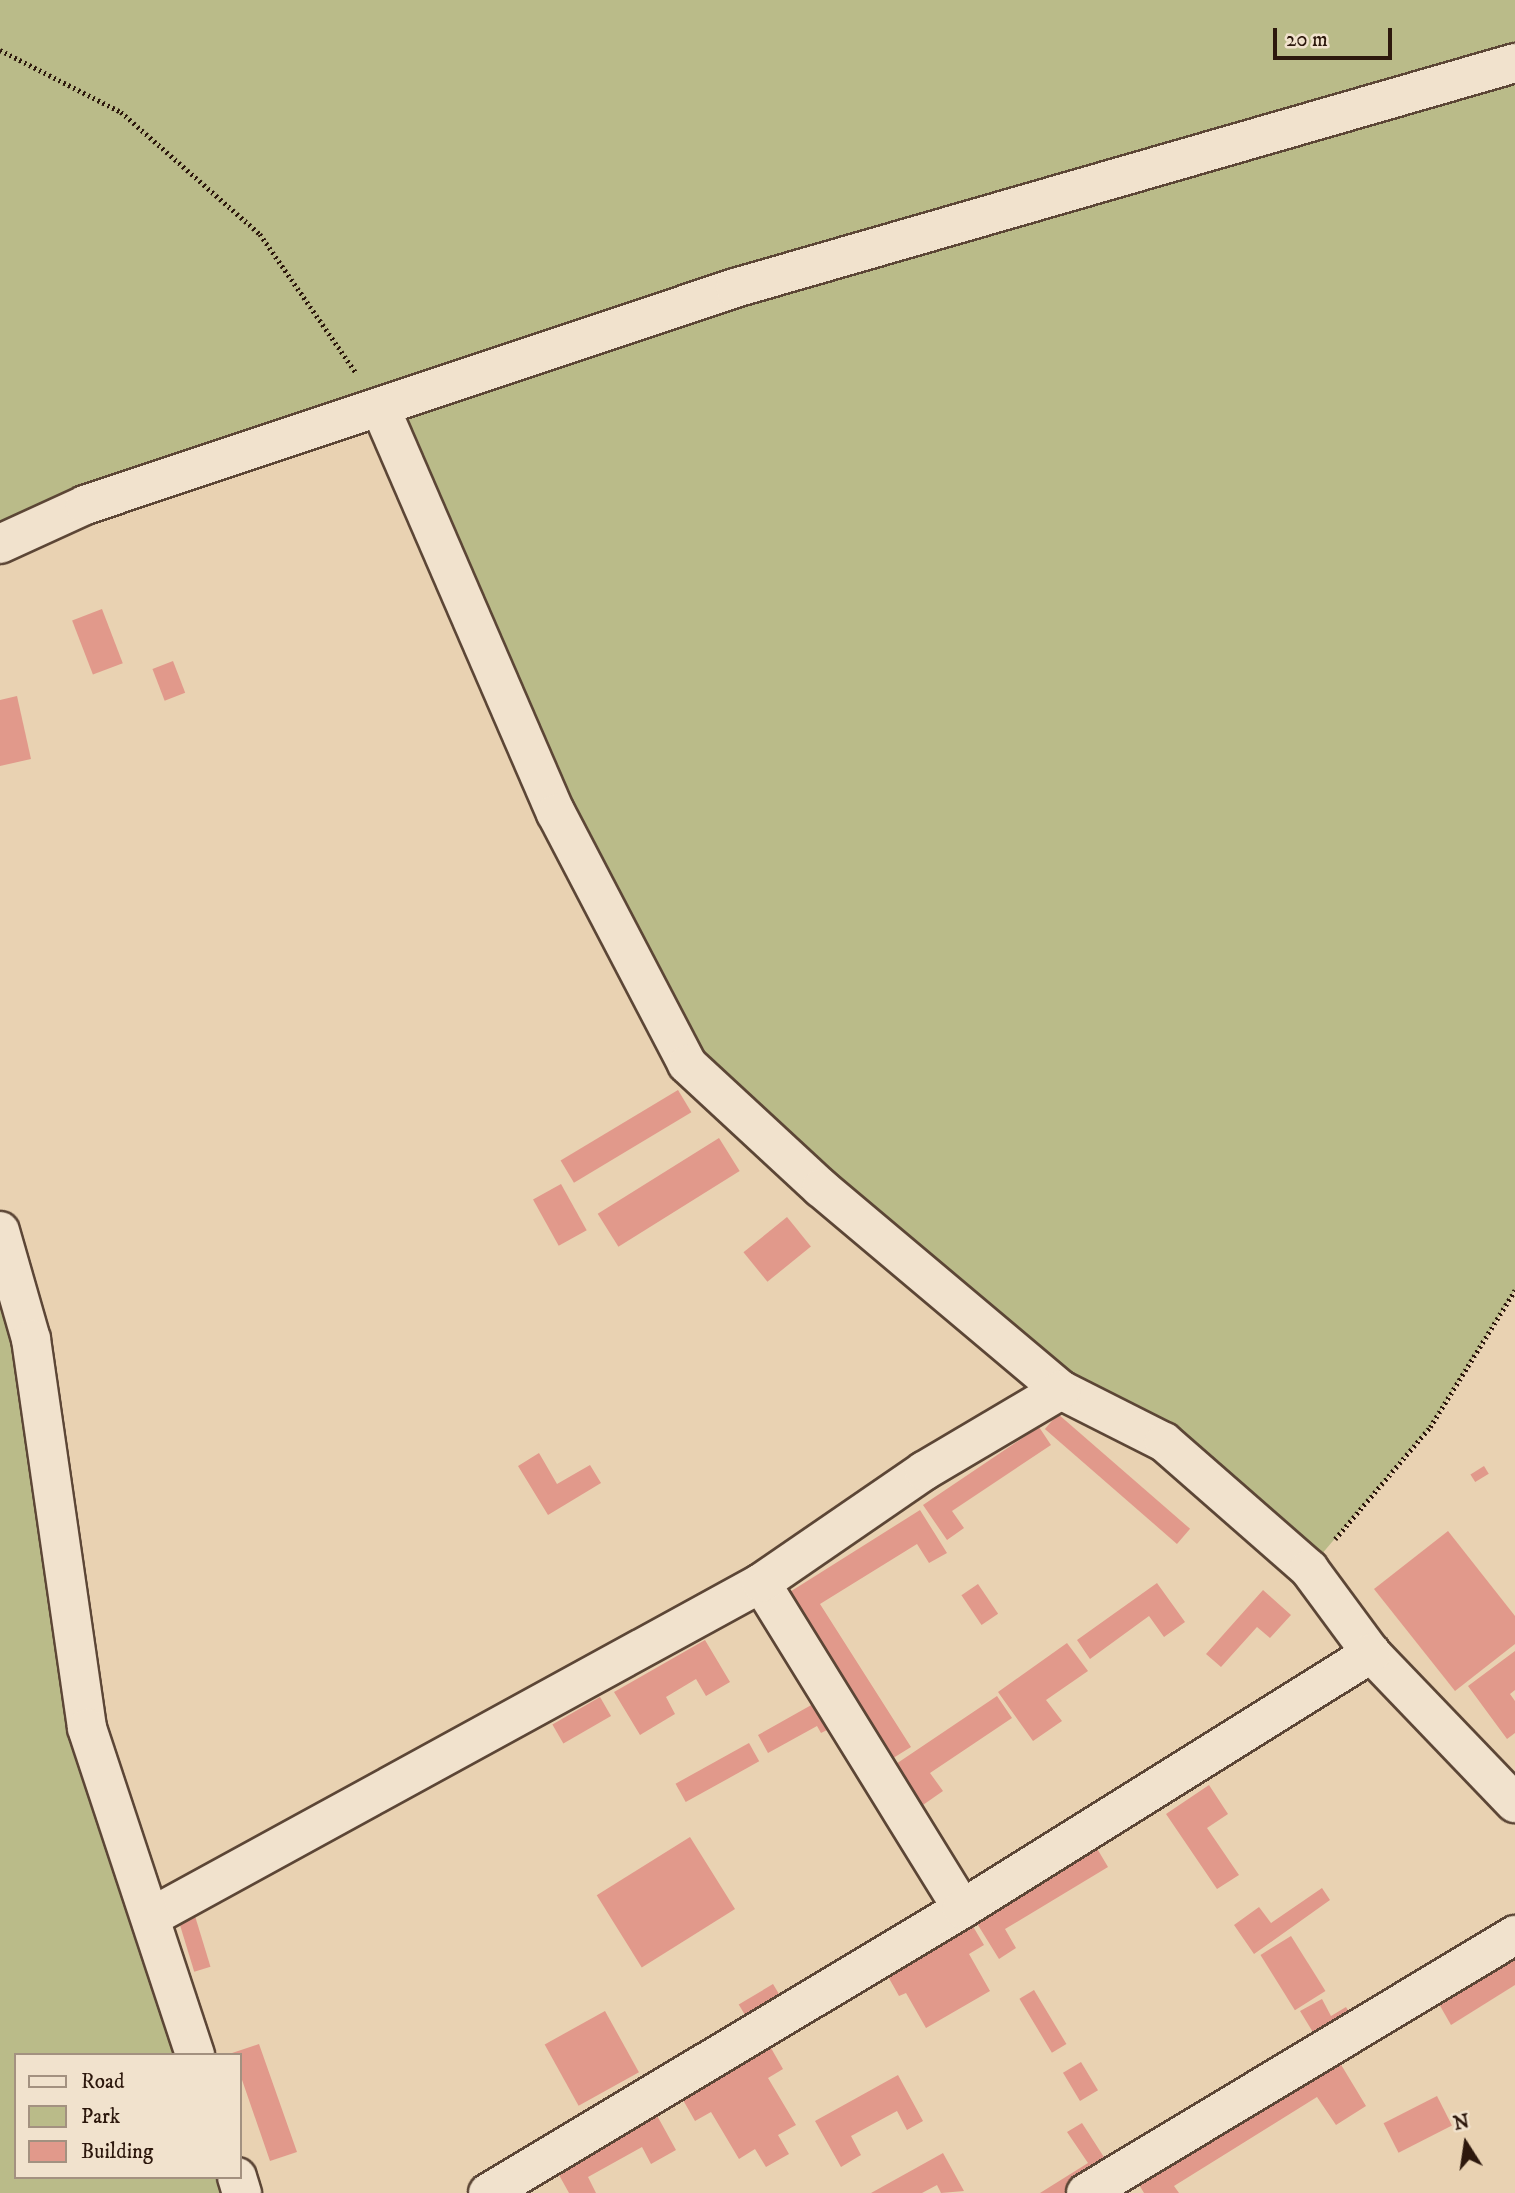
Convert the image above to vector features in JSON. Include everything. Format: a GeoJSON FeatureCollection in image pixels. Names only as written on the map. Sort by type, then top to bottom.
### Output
{"type":"FeatureCollection","features":[{"type":"Feature","properties":{"kind":"street"},"geometry":{"type":"LineString","coordinates":[[0,544],[85,505],[736,288],[1515,64]]}},
{"type":"Feature","properties":{"kind":"street"},"geometry":{"type":"LineString","coordinates":[[380,407],[556,813],[687,1064],[821,1188],[1061,1390],[1164,1442],[1309,1569],[1371,1653],[1515,1803]]}},
{"type":"Feature","properties":{"kind":"street"},"geometry":{"type":"LineString","coordinates":[[0,1231],[31,1339],[87,1728],[194,2053]]}},
{"type":"Feature","properties":{"kind":"street"},"geometry":{"type":"LineString","coordinates":[[150,1917],[761,1583],[924,1471],[1061,1390]]}},
{"type":"Feature","properties":{"kind":"street"},"geometry":{"type":"LineString","coordinates":[[761,1583],[961,1909]]}},
{"type":"Feature","properties":{"kind":"street"},"geometry":{"type":"LineString","coordinates":[[488,2193],[961,1909],[1371,1653]]}},
{"type":"Feature","properties":{"kind":"street"},"geometry":{"type":"LineString","coordinates":[[1086,2193],[1515,1935]]}},
{"type":"Feature","properties":{"kind":"path"},"geometry":{"type":"LineString","coordinates":[[0,50],[121,112],[260,234],[380,407]]}},
{"type":"Feature","properties":{"kind":"path"},"geometry":{"type":"LineString","coordinates":[[1309,1569],[1430,1427],[1515,1290]]}},
{"type":"Feature","properties":{"kind":"green space"},"geometry":{"type":"Polygon","coordinates":[[[0,0],[1515,0],[1515,1290],[1430,1427],[1309,1569],[1061,1389],[687,1064],[380,407],[0,544],[0,0]]]}},
{"type":"Feature","properties":{"kind":"green space"},"geometry":{"type":"Polygon","coordinates":[[[0,1231],[63,1578],[194,2053],[14,2053],[14,2179],[238,2179],[242,2193],[0,2193],[0,1231]]]}},
{"type":"Feature","properties":{"kind":"building"},"geometry":{"type":"Polygon","coordinates":[[[102,609],[123,663],[93,675],[72,620],[102,609]]]}},
{"type":"Feature","properties":{"kind":"building"},"geometry":{"type":"Polygon","coordinates":[[[173,661],[185,693],[165,701],[152,669],[173,661]]]}},
{"type":"Feature","properties":{"kind":"building"},"geometry":{"type":"Polygon","coordinates":[[[17,696],[31,759],[0,766],[0,700],[17,696]]]}},
{"type":"Feature","properties":{"kind":"building"},"geometry":{"type":"Polygon","coordinates":[[[678,1090],[691,1112],[574,1183],[561,1161],[678,1090]]]}},
{"type":"Feature","properties":{"kind":"building"},"geometry":{"type":"Polygon","coordinates":[[[719,1138],[740,1171],[618,1247],[598,1214],[719,1138]]]}},
{"type":"Feature","properties":{"kind":"building"},"geometry":{"type":"Polygon","coordinates":[[[561,1184],[587,1230],[559,1246],[533,1200],[561,1184]]]}},
{"type":"Feature","properties":{"kind":"building"},"geometry":{"type":"Polygon","coordinates":[[[787,1217],[811,1247],[767,1282],[743,1252],[787,1217]]]}},
{"type":"Feature","properties":{"kind":"building"},"geometry":{"type":"Polygon","coordinates":[[[1058,1414],[1190,1529],[1177,1544],[1045,1429],[1058,1414]]]}},
{"type":"Feature","properties":{"kind":"building"},"geometry":{"type":"Polygon","coordinates":[[[1039,1427],[1051,1445],[952,1511],[964,1528],[947,1540],[923,1505],[1039,1427]]]}},
{"type":"Feature","properties":{"kind":"building"},"geometry":{"type":"Polygon","coordinates":[[[539,1453],[557,1484],[590,1465],[601,1483],[548,1515],[518,1466],[539,1453]]]}},
{"type":"Feature","properties":{"kind":"building"},"geometry":{"type":"Polygon","coordinates":[[[1484,1466],[1489,1474],[1475,1482],[1470,1474],[1484,1466]]]}},
{"type":"Feature","properties":{"kind":"building"},"geometry":{"type":"Polygon","coordinates":[[[920,1510],[947,1553],[929,1563],[917,1544],[820,1604],[911,1747],[890,1760],[785,1595],[920,1510]]]}},
{"type":"Feature","properties":{"kind":"building"},"geometry":{"type":"Polygon","coordinates":[[[1448,1531],[1515,1616],[1515,1644],[1455,1691],[1374,1589],[1448,1531]]]}},
{"type":"Feature","properties":{"kind":"building"},"geometry":{"type":"Polygon","coordinates":[[[1157,1583],[1185,1622],[1164,1637],[1149,1616],[1090,1659],[1077,1640],[1157,1583]]]}},
{"type":"Feature","properties":{"kind":"building"},"geometry":{"type":"Polygon","coordinates":[[[978,1584],[998,1614],[982,1625],[961,1595],[978,1584]]]}},
{"type":"Feature","properties":{"kind":"building"},"geometry":{"type":"Polygon","coordinates":[[[1263,1590],[1291,1615],[1270,1638],[1257,1627],[1221,1667],[1206,1654],[1263,1590]]]}},
{"type":"Feature","properties":{"kind":"building"},"geometry":{"type":"Polygon","coordinates":[[[705,1640],[730,1682],[706,1696],[696,1679],[666,1697],[675,1714],[640,1735],[614,1692],[705,1640]]]}},
{"type":"Feature","properties":{"kind":"building"},"geometry":{"type":"Polygon","coordinates":[[[1067,1643],[1088,1671],[1046,1700],[1062,1721],[1033,1741],[998,1692],[1067,1643]]]}},
{"type":"Feature","properties":{"kind":"building"},"geometry":{"type":"Polygon","coordinates":[[[1515,1651],[1515,1690],[1510,1694],[1515,1701],[1515,1733],[1507,1739],[1468,1686],[1515,1651]]]}},
{"type":"Feature","properties":{"kind":"building"},"geometry":{"type":"Polygon","coordinates":[[[997,1696],[1012,1718],[930,1773],[943,1791],[920,1807],[893,1766],[997,1696]]]}},
{"type":"Feature","properties":{"kind":"building"},"geometry":{"type":"Polygon","coordinates":[[[600,1697],[611,1716],[563,1744],[552,1724],[600,1697]]]}},
{"type":"Feature","properties":{"kind":"building"},"geometry":{"type":"Polygon","coordinates":[[[822,1699],[837,1725],[821,1733],[817,1726],[768,1753],[758,1735],[822,1699]]]}},
{"type":"Feature","properties":{"kind":"building"},"geometry":{"type":"Polygon","coordinates":[[[749,1743],[759,1761],[686,1802],[676,1784],[749,1743]]]}},
{"type":"Feature","properties":{"kind":"building"},"geometry":{"type":"Polygon","coordinates":[[[1209,1785],[1228,1814],[1207,1828],[1239,1875],[1217,1889],[1166,1814],[1209,1785]]]}},
{"type":"Feature","properties":{"kind":"building"},"geometry":{"type":"Polygon","coordinates":[[[690,1837],[735,1909],[642,1967],[597,1895],[690,1837]]]}},
{"type":"Feature","properties":{"kind":"building"},"geometry":{"type":"Polygon","coordinates":[[[1095,1845],[1108,1867],[1005,1929],[1016,1948],[999,1959],[973,1917],[1095,1845]]]}},
{"type":"Feature","properties":{"kind":"building"},"geometry":{"type":"Polygon","coordinates":[[[1322,1888],[1330,1900],[1254,1954],[1234,1925],[1259,1907],[1271,1923],[1322,1888]]]}},
{"type":"Feature","properties":{"kind":"building"},"geometry":{"type":"Polygon","coordinates":[[[195,1916],[210,1967],[194,1972],[179,1921],[195,1916]]]}},
{"type":"Feature","properties":{"kind":"building"},"geometry":{"type":"Polygon","coordinates":[[[971,1923],[984,1945],[969,1954],[990,1991],[926,2028],[906,1993],[899,1996],[886,1973],[971,1923]]]}},
{"type":"Feature","properties":{"kind":"building"},"geometry":{"type":"Polygon","coordinates":[[[1291,1936],[1325,1991],[1295,2010],[1260,1955],[1291,1936]]]}},
{"type":"Feature","properties":{"kind":"building"},"geometry":{"type":"Polygon","coordinates":[[[1515,1957],[1515,1985],[1451,2025],[1439,2004],[1515,1957]]]}},
{"type":"Feature","properties":{"kind":"building"},"geometry":{"type":"Polygon","coordinates":[[[773,1984],[784,2002],[750,2023],[739,2005],[773,1984]]]}},
{"type":"Feature","properties":{"kind":"building"},"geometry":{"type":"Polygon","coordinates":[[[1034,1990],[1066,2044],[1052,2053],[1019,1999],[1034,1990]]]}},
{"type":"Feature","properties":{"kind":"building"},"geometry":{"type":"Polygon","coordinates":[[[1322,1999],[1331,2016],[1346,2007],[1357,2026],[1322,2047],[1300,2011],[1322,1999]]]}},
{"type":"Feature","properties":{"kind":"building"},"geometry":{"type":"Polygon","coordinates":[[[605,2011],[639,2072],[579,2106],[545,2044],[605,2011]]]}},
{"type":"Feature","properties":{"kind":"building"},"geometry":{"type":"Polygon","coordinates":[[[767,2041],[783,2069],[768,2078],[796,2125],[778,2135],[789,2154],[766,2167],[755,2149],[739,2159],[711,2112],[695,2121],[679,2093],[767,2041]]]}},
{"type":"Feature","properties":{"kind":"building"},"geometry":{"type":"Polygon","coordinates":[[[259,2044],[297,2152],[270,2161],[242,2080],[242,2053],[232,2053],[259,2044]]]}},
{"type":"Feature","properties":{"kind":"building"},"geometry":{"type":"Polygon","coordinates":[[[1337,2058],[1366,2106],[1336,2125],[1317,2097],[1174,2186],[1179,2193],[1144,2193],[1138,2183],[1337,2058]]]}},
{"type":"Feature","properties":{"kind":"building"},"geometry":{"type":"Polygon","coordinates":[[[1081,2062],[1098,2090],[1080,2101],[1063,2073],[1081,2062]]]}},
{"type":"Feature","properties":{"kind":"building"},"geometry":{"type":"Polygon","coordinates":[[[898,2075],[923,2121],[907,2130],[897,2111],[851,2136],[861,2155],[841,2167],[815,2121],[898,2075]]]}},
{"type":"Feature","properties":{"kind":"building"},"geometry":{"type":"Polygon","coordinates":[[[1437,2096],[1452,2125],[1399,2153],[1384,2123],[1437,2096]]]}},
{"type":"Feature","properties":{"kind":"building"},"geometry":{"type":"Polygon","coordinates":[[[654,2110],[676,2150],[651,2164],[642,2147],[588,2177],[596,2193],[569,2193],[554,2166],[654,2110]]]}},
{"type":"Feature","properties":{"kind":"building"},"geometry":{"type":"Polygon","coordinates":[[[1082,2123],[1111,2168],[1072,2193],[1040,2193],[1088,2163],[1067,2132],[1082,2123]]]}},
{"type":"Feature","properties":{"kind":"building"},"geometry":{"type":"Polygon","coordinates":[[[943,2153],[964,2191],[941,2193],[937,2185],[922,2193],[871,2193],[943,2153]]]}}]}
